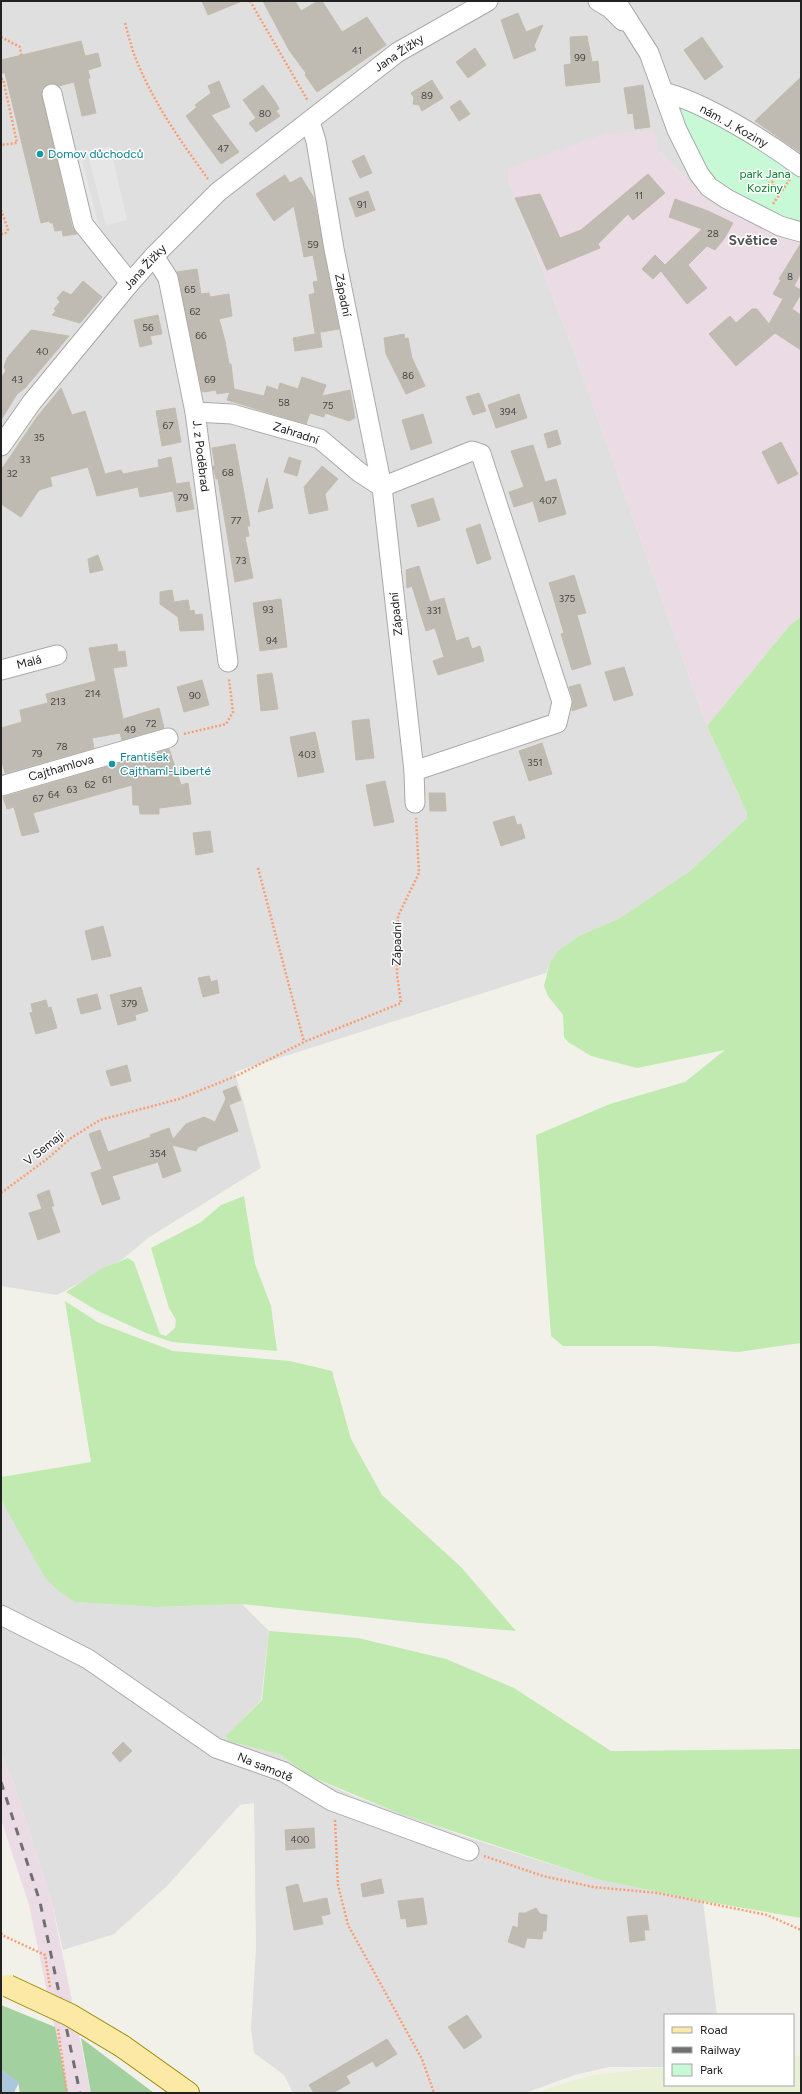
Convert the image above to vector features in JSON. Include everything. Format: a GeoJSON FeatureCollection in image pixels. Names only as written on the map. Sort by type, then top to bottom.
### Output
{"type":"FeatureCollection","features":[{"type":"Feature","properties":{"kind":"main road"},"geometry":{"type":"LineString","coordinates":[[4,1984],[70,2015],[122,2046],[188,2093]]}},
{"type":"Feature","properties":{"kind":"street","name":"Jana Žižky"},"geometry":{"type":"LineString","coordinates":[[1,446],[32,402],[130,283],[154,256],[218,192],[398,52],[488,1]]}},
{"type":"Feature","properties":{"kind":"street"},"geometry":{"type":"LineString","coordinates":[[598,1],[610,8],[634,31]]}},
{"type":"Feature","properties":{"kind":"street"},"geometry":{"type":"LineString","coordinates":[[616,1],[649,53],[662,92],[684,147],[699,174],[710,187],[727,199],[780,226],[801,232]]}},
{"type":"Feature","properties":{"kind":"street","name":"nám. J. Koziny"},"geometry":{"type":"LineString","coordinates":[[662,92],[676,95],[725,119],[800,167]]}},
{"type":"Feature","properties":{"kind":"street"},"geometry":{"type":"LineString","coordinates":[[52,94],[83,224],[130,283]]}},
{"type":"Feature","properties":{"kind":"street","name":"Západní"},"geometry":{"type":"LineString","coordinates":[[313,118],[334,249],[382,487],[414,771],[415,804]]}},
{"type":"Feature","properties":{"kind":"street","name":"J. z Poděbrad"},"geometry":{"type":"LineString","coordinates":[[154,256],[168,278],[195,412],[228,662]]}},
{"type":"Feature","properties":{"kind":"street","name":"Zahradní"},"geometry":{"type":"LineString","coordinates":[[195,412],[232,414],[320,439],[359,472],[382,487]]}},
{"type":"Feature","properties":{"kind":"street"},"geometry":{"type":"LineString","coordinates":[[382,487],[472,451],[481,454],[562,702],[557,723],[414,771]]}},
{"type":"Feature","properties":{"kind":"street","name":"Malá"},"geometry":{"type":"LineString","coordinates":[[1,670],[57,655]]}},
{"type":"Feature","properties":{"kind":"street","name":"Cajthamlova"},"geometry":{"type":"LineString","coordinates":[[1,786],[168,738]]}},
{"type":"Feature","properties":{"kind":"street","name":"Na samotě"},"geometry":{"type":"LineString","coordinates":[[1,1615],[88,1659],[216,1748],[284,1772],[332,1801],[468,1851]]}},
{"type":"Feature","properties":{"kind":"path"},"geometry":{"type":"LineString","coordinates":[[250,1],[313,118]]}},
{"type":"Feature","properties":{"kind":"path"},"geometry":{"type":"LineString","coordinates":[[125,23],[138,64],[155,99],[186,148],[218,192]]}},
{"type":"Feature","properties":{"kind":"path"},"geometry":{"type":"LineString","coordinates":[[1,36],[20,46],[21,55]]}},
{"type":"Feature","properties":{"kind":"path"},"geometry":{"type":"LineString","coordinates":[[1,79],[3,79],[17,143],[1,145]]}},
{"type":"Feature","properties":{"kind":"path"},"geometry":{"type":"LineString","coordinates":[[762,217],[800,167]]}},
{"type":"Feature","properties":{"kind":"path"},"geometry":{"type":"LineString","coordinates":[[773,186],[781,192]]}},
{"type":"Feature","properties":{"kind":"path"},"geometry":{"type":"LineString","coordinates":[[1,210],[8,229],[5,234],[1,234]]}},
{"type":"Feature","properties":{"kind":"path"},"geometry":{"type":"LineString","coordinates":[[168,738],[226,724],[232,712],[228,662]]}},
{"type":"Feature","properties":{"kind":"path","name":"Západní"},"geometry":{"type":"LineString","coordinates":[[304,1042],[401,1003],[397,975],[398,916],[419,873],[415,804]]}},
{"type":"Feature","properties":{"kind":"path"},"geometry":{"type":"LineString","coordinates":[[258,868],[304,1042]]}},
{"type":"Feature","properties":{"kind":"path","name":"V Semaji"},"geometry":{"type":"LineString","coordinates":[[1,1193],[71,1138],[100,1120],[179,1099],[236,1076],[304,1042]]}},
{"type":"Feature","properties":{"kind":"path"},"geometry":{"type":"LineString","coordinates":[[332,1801],[335,1818],[338,1884],[348,1925],[422,2059],[434,2093]]}},
{"type":"Feature","properties":{"kind":"path"},"geometry":{"type":"LineString","coordinates":[[468,1851],[543,1876],[593,1887],[658,1893],[767,1915],[801,1930]]}},
{"type":"Feature","properties":{"kind":"shaded area"},"geometry":{"type":"Polygon","coordinates":[[[1,1],[801,1],[801,244],[710,204],[660,152],[508,169],[508,180],[574,351],[707,726],[747,813],[747,818],[690,871],[620,918],[579,936],[559,950],[550,962],[546,973],[235,1072],[261,1168],[148,1238],[123,1259],[57,1295],[1,1286],[1,1]]]}},
{"type":"Feature","properties":{"kind":"shaded area"},"geometry":{"type":"Polygon","coordinates":[[[654,131],[660,152],[710,204],[801,244],[801,617],[790,625],[707,726],[574,351],[508,180],[508,168],[607,133],[654,131]]]}},
{"type":"Feature","properties":{"kind":"shaded area"},"geometry":{"type":"Polygon","coordinates":[[[110,146],[127,220],[106,225],[87,152],[110,146]]]}},
{"type":"Feature","properties":{"kind":"shaded area"},"geometry":{"type":"Polygon","coordinates":[[[80,153],[101,233],[92,227],[72,155],[80,153]]]}},
{"type":"Feature","properties":{"kind":"shaded area"},"geometry":{"type":"Polygon","coordinates":[[[1,1498],[6,1509],[75,1602],[156,1607],[242,1604],[269,1631],[261,1700],[243,1719],[228,1741],[281,1755],[307,1775],[356,1797],[463,1836],[600,1880],[703,1901],[717,2014],[664,2014],[664,2067],[609,2067],[575,2075],[525,2093],[293,2093],[284,2075],[254,2053],[251,2028],[256,1948],[254,1803],[240,1805],[167,1886],[114,1934],[63,1950],[51,1899],[13,1782],[1,1753],[1,1498]]]}},
{"type":"Feature","properties":{"kind":"shaded area"},"geometry":{"type":"Polygon","coordinates":[[[1,1753],[13,1782],[51,1899],[91,2093],[68,2093],[29,1905],[1,1819],[1,1753]]]}},
{"type":"Feature","properties":{"kind":"green space","name":"park Jana Koziny"},"geometry":{"type":"Polygon","coordinates":[[[681,105],[717,121],[801,174],[801,226],[727,189],[705,171],[671,108],[681,105]]]}},
{"type":"Feature","properties":{"kind":"green space"},"geometry":{"type":"Polygon","coordinates":[[[801,617],[801,1343],[738,1352],[654,1346],[563,1346],[551,1336],[536,1135],[610,1104],[685,1082],[725,1050],[637,1068],[591,1056],[568,1042],[564,1037],[563,1015],[548,996],[544,986],[550,962],[559,950],[579,936],[620,918],[690,871],[747,818],[747,813],[707,726],[790,625],[801,617]]]}},
{"type":"Feature","properties":{"kind":"green space"},"geometry":{"type":"Polygon","coordinates":[[[244,1196],[255,1264],[271,1306],[277,1351],[172,1342],[146,1333],[98,1311],[66,1292],[101,1269],[128,1258],[134,1262],[160,1334],[166,1336],[175,1328],[176,1320],[169,1308],[151,1248],[201,1222],[221,1205],[244,1196]]]}},
{"type":"Feature","properties":{"kind":"green space"},"geometry":{"type":"Polygon","coordinates":[[[65,1301],[99,1323],[173,1351],[290,1361],[332,1371],[351,1439],[382,1495],[461,1567],[516,1631],[420,1623],[242,1604],[156,1607],[75,1602],[61,1593],[46,1579],[6,1509],[1,1498],[1,1477],[91,1462],[65,1301]]]}},
{"type":"Feature","properties":{"kind":"green space"},"geometry":{"type":"Polygon","coordinates":[[[269,1631],[358,1638],[446,1659],[514,1688],[611,1751],[801,1749],[801,1918],[703,1901],[600,1880],[401,1814],[307,1775],[281,1755],[228,1741],[226,1736],[262,1700],[269,1631]]]}},
{"type":"Feature","properties":{"kind":"green space"},"geometry":{"type":"Polygon","coordinates":[[[1,2005],[55,2027],[68,2093],[20,2093],[18,2082],[1,2070],[1,2005]]]}},
{"type":"Feature","properties":{"kind":"green space"},"geometry":{"type":"Polygon","coordinates":[[[81,2038],[154,2093],[91,2093],[81,2038]]]}},
{"type":"Feature","properties":{"kind":"green space"},"geometry":{"type":"Polygon","coordinates":[[[794,2056],[801,2056],[801,2093],[540,2093],[545,2089],[594,2075],[664,2067],[664,2086],[794,2086],[794,2056]]]}},
{"type":"Feature","properties":{"kind":"water"},"geometry":{"type":"Polygon","coordinates":[[[1,2070],[19,2082],[14,2093],[1,2093],[1,2070]]]}},
{"type":"Feature","properties":{"kind":"building"},"geometry":{"type":"Polygon","coordinates":[[[202,1],[242,1],[208,15],[202,1]]]}},
{"type":"Feature","properties":{"kind":"building"},"geometry":{"type":"Polygon","coordinates":[[[263,1],[295,1],[301,11],[318,1],[322,1],[342,32],[367,17],[386,45],[317,92],[305,75],[306,73],[289,50],[263,1]]]}},
{"type":"Feature","properties":{"kind":"building"},"geometry":{"type":"Polygon","coordinates":[[[518,13],[526,32],[543,25],[534,46],[536,50],[514,59],[501,20],[518,13]]]}},
{"type":"Feature","properties":{"kind":"building"},"geometry":{"type":"Polygon","coordinates":[[[587,36],[592,62],[598,61],[600,82],[566,86],[564,65],[571,64],[570,37],[587,36]]]}},
{"type":"Feature","properties":{"kind":"building"},"geometry":{"type":"Polygon","coordinates":[[[702,37],[723,67],[705,80],[684,50],[702,37]]]}},
{"type":"Feature","properties":{"kind":"building","name":"Domov důchodců"},"geometry":{"type":"Polygon","coordinates":[[[81,41],[85,56],[98,53],[101,66],[88,70],[90,78],[88,79],[96,113],[82,116],[74,82],[59,86],[49,83],[41,90],[72,227],[77,234],[63,236],[62,230],[55,231],[53,223],[50,223],[49,221],[41,223],[5,73],[1,73],[1,60],[81,41]]]}},
{"type":"Feature","properties":{"kind":"building"},"geometry":{"type":"Polygon","coordinates":[[[475,48],[486,65],[468,78],[456,62],[475,48]]]}},
{"type":"Feature","properties":{"kind":"building"},"geometry":{"type":"Polygon","coordinates":[[[801,77],[801,153],[755,121],[801,77]]]}},
{"type":"Feature","properties":{"kind":"building"},"geometry":{"type":"Polygon","coordinates":[[[432,80],[443,98],[422,111],[419,105],[413,104],[414,98],[411,93],[432,80]]]}},
{"type":"Feature","properties":{"kind":"building"},"geometry":{"type":"Polygon","coordinates":[[[219,81],[230,107],[211,115],[239,152],[221,164],[186,116],[197,107],[195,105],[211,93],[208,86],[219,81]]]}},
{"type":"Feature","properties":{"kind":"building"},"geometry":{"type":"Polygon","coordinates":[[[263,85],[276,103],[279,109],[276,111],[280,116],[256,132],[249,123],[256,118],[243,100],[263,85]]]}},
{"type":"Feature","properties":{"kind":"building"},"geometry":{"type":"Polygon","coordinates":[[[643,85],[650,127],[635,129],[633,113],[628,114],[624,88],[643,85]]]}},
{"type":"Feature","properties":{"kind":"building"},"geometry":{"type":"Polygon","coordinates":[[[460,100],[470,114],[459,121],[450,107],[460,100]]]}},
{"type":"Feature","properties":{"kind":"building"},"geometry":{"type":"Polygon","coordinates":[[[364,155],[372,173],[360,178],[352,161],[364,155]]]}},
{"type":"Feature","properties":{"kind":"building"},"geometry":{"type":"Polygon","coordinates":[[[648,174],[665,193],[633,220],[628,214],[598,244],[600,248],[547,270],[515,198],[540,194],[560,238],[581,230],[648,174]]]}},
{"type":"Feature","properties":{"kind":"building"},"geometry":{"type":"Polygon","coordinates":[[[285,175],[290,183],[301,177],[314,198],[339,329],[315,333],[309,295],[315,293],[313,282],[318,281],[313,255],[304,257],[294,206],[274,221],[256,194],[285,175]]]}},
{"type":"Feature","properties":{"kind":"building"},"geometry":{"type":"Polygon","coordinates":[[[368,191],[375,210],[356,217],[349,198],[368,191]]]}},
{"type":"Feature","properties":{"kind":"building"},"geometry":{"type":"Polygon","coordinates":[[[675,199],[708,211],[733,223],[724,239],[715,250],[707,246],[688,265],[707,288],[687,304],[661,271],[653,279],[642,269],[655,255],[665,265],[702,229],[669,217],[675,199]]]}},
{"type":"Feature","properties":{"kind":"building"},"geometry":{"type":"Polygon","coordinates":[[[801,243],[801,273],[794,286],[801,290],[801,294],[792,309],[801,315],[801,350],[775,333],[736,366],[709,334],[730,316],[736,323],[752,309],[757,309],[769,324],[783,299],[773,294],[781,280],[779,279],[801,243]]]}},
{"type":"Feature","properties":{"kind":"building"},"geometry":{"type":"Polygon","coordinates":[[[197,269],[201,294],[209,293],[210,297],[229,294],[232,316],[219,319],[229,364],[231,364],[234,389],[264,396],[267,386],[278,390],[280,383],[298,389],[302,377],[326,385],[322,396],[350,390],[355,418],[349,421],[325,413],[324,417],[310,413],[306,424],[227,400],[230,392],[217,394],[216,390],[202,391],[177,272],[197,269]]]}},
{"type":"Feature","properties":{"kind":"building"},"geometry":{"type":"Polygon","coordinates":[[[83,281],[102,297],[80,323],[52,315],[56,311],[54,309],[60,302],[57,298],[63,291],[71,295],[83,281]]]}},
{"type":"Feature","properties":{"kind":"building"},"geometry":{"type":"Polygon","coordinates":[[[158,315],[162,334],[150,336],[152,344],[140,347],[134,320],[158,315]]]}},
{"type":"Feature","properties":{"kind":"building"},"geometry":{"type":"Polygon","coordinates":[[[31,330],[69,336],[25,388],[17,394],[1,420],[1,377],[6,371],[4,367],[7,358],[31,330]]]}},
{"type":"Feature","properties":{"kind":"building"},"geometry":{"type":"Polygon","coordinates":[[[320,333],[322,347],[295,351],[293,338],[320,333]]]}},
{"type":"Feature","properties":{"kind":"building"},"geometry":{"type":"Polygon","coordinates":[[[404,334],[405,339],[408,338],[412,358],[425,386],[406,394],[386,354],[384,338],[404,334]]]}},
{"type":"Feature","properties":{"kind":"building"},"geometry":{"type":"Polygon","coordinates":[[[61,388],[72,415],[85,411],[105,474],[121,470],[123,474],[159,467],[158,460],[171,457],[176,484],[189,482],[194,509],[177,512],[173,491],[140,497],[138,487],[97,496],[88,467],[50,477],[52,486],[39,490],[21,517],[1,504],[1,470],[37,417],[61,388]]]}},
{"type":"Feature","properties":{"kind":"building"},"geometry":{"type":"Polygon","coordinates":[[[479,393],[486,411],[473,415],[466,397],[479,393]]]}},
{"type":"Feature","properties":{"kind":"building"},"geometry":{"type":"Polygon","coordinates":[[[519,394],[527,418],[496,428],[488,405],[519,394]]]}},
{"type":"Feature","properties":{"kind":"building"},"geometry":{"type":"Polygon","coordinates":[[[175,408],[181,442],[162,446],[156,411],[175,408]]]}},
{"type":"Feature","properties":{"kind":"building"},"geometry":{"type":"Polygon","coordinates":[[[423,414],[432,443],[411,450],[402,420],[423,414]]]}},
{"type":"Feature","properties":{"kind":"building"},"geometry":{"type":"Polygon","coordinates":[[[557,430],[561,444],[548,448],[544,434],[557,430]]]}},
{"type":"Feature","properties":{"kind":"building"},"geometry":{"type":"Polygon","coordinates":[[[781,442],[798,474],[778,484],[762,452],[781,442]]]}},
{"type":"Feature","properties":{"kind":"building"},"geometry":{"type":"Polygon","coordinates":[[[235,444],[250,526],[247,526],[249,536],[245,537],[253,578],[235,582],[218,479],[216,479],[213,466],[215,466],[212,448],[235,444]]]}},
{"type":"Feature","properties":{"kind":"building"},"geometry":{"type":"Polygon","coordinates":[[[533,445],[545,482],[556,479],[566,514],[539,522],[533,501],[514,507],[509,492],[524,487],[511,451],[533,445]]]}},
{"type":"Feature","properties":{"kind":"building"},"geometry":{"type":"Polygon","coordinates":[[[289,457],[301,461],[297,476],[284,472],[289,457]]]}},
{"type":"Feature","properties":{"kind":"building"},"geometry":{"type":"Polygon","coordinates":[[[322,466],[338,479],[325,494],[328,510],[309,514],[304,487],[322,466]]]}},
{"type":"Feature","properties":{"kind":"building"},"geometry":{"type":"Polygon","coordinates":[[[267,478],[273,508],[258,512],[267,478]]]}},
{"type":"Feature","properties":{"kind":"building"},"geometry":{"type":"Polygon","coordinates":[[[433,498],[440,520],[418,527],[411,505],[433,498]]]}},
{"type":"Feature","properties":{"kind":"building"},"geometry":{"type":"Polygon","coordinates":[[[480,524],[491,559],[477,564],[466,529],[480,524]]]}},
{"type":"Feature","properties":{"kind":"building"},"geometry":{"type":"Polygon","coordinates":[[[98,555],[103,570],[90,573],[88,559],[98,555]]]}},
{"type":"Feature","properties":{"kind":"building"},"geometry":{"type":"Polygon","coordinates":[[[419,566],[430,602],[444,598],[456,641],[468,637],[472,649],[480,646],[484,661],[438,675],[433,661],[444,657],[435,628],[426,631],[412,586],[407,588],[406,570],[419,566]]]}},
{"type":"Feature","properties":{"kind":"building"},"geometry":{"type":"Polygon","coordinates":[[[574,575],[586,613],[577,615],[591,664],[572,670],[561,634],[564,633],[549,583],[574,575]]]}},
{"type":"Feature","properties":{"kind":"building"},"geometry":{"type":"Polygon","coordinates":[[[172,590],[174,602],[188,600],[190,611],[194,610],[195,615],[202,614],[204,630],[180,631],[178,617],[160,604],[160,592],[172,590]]]}},
{"type":"Feature","properties":{"kind":"building"},"geometry":{"type":"Polygon","coordinates":[[[281,599],[287,647],[260,651],[253,603],[281,599]]]}},
{"type":"Feature","properties":{"kind":"building"},"geometry":{"type":"Polygon","coordinates":[[[117,644],[118,652],[125,651],[127,666],[113,668],[123,719],[159,708],[164,728],[122,740],[120,733],[92,738],[94,748],[5,773],[1,758],[1,728],[22,722],[20,710],[48,703],[46,694],[96,681],[89,648],[117,644]]]}},
{"type":"Feature","properties":{"kind":"building"},"geometry":{"type":"Polygon","coordinates":[[[624,667],[633,695],[614,701],[605,672],[624,667]]]}},
{"type":"Feature","properties":{"kind":"building"},"geometry":{"type":"Polygon","coordinates":[[[272,673],[278,709],[261,711],[257,675],[272,673]]]}},
{"type":"Feature","properties":{"kind":"building"},"geometry":{"type":"Polygon","coordinates":[[[202,680],[209,705],[184,712],[177,687],[202,680]]]}},
{"type":"Feature","properties":{"kind":"building"},"geometry":{"type":"Polygon","coordinates":[[[580,684],[587,706],[572,711],[573,699],[569,687],[580,684]]]}},
{"type":"Feature","properties":{"kind":"building"},"geometry":{"type":"Polygon","coordinates":[[[369,719],[374,758],[356,760],[352,721],[369,719]]]}},
{"type":"Feature","properties":{"kind":"building"},"geometry":{"type":"Polygon","coordinates":[[[315,732],[324,772],[298,777],[290,737],[315,732]]]}},
{"type":"Feature","properties":{"kind":"building"},"geometry":{"type":"Polygon","coordinates":[[[542,743],[552,774],[529,781],[519,751],[542,743]]]}},
{"type":"Feature","properties":{"kind":"building"},"geometry":{"type":"Polygon","coordinates":[[[169,749],[181,785],[188,783],[191,804],[159,808],[159,814],[140,814],[139,805],[133,805],[132,785],[33,813],[39,832],[22,836],[14,807],[7,809],[3,797],[169,749]]]}},
{"type":"Feature","properties":{"kind":"building"},"geometry":{"type":"Polygon","coordinates":[[[385,781],[394,822],[374,826],[366,785],[385,781]]]}},
{"type":"Feature","properties":{"kind":"building"},"geometry":{"type":"Polygon","coordinates":[[[429,793],[445,793],[446,811],[430,811],[429,793]]]}},
{"type":"Feature","properties":{"kind":"building"},"geometry":{"type":"Polygon","coordinates":[[[514,816],[517,825],[521,824],[525,838],[501,846],[493,822],[514,816]]]}},
{"type":"Feature","properties":{"kind":"building"},"geometry":{"type":"Polygon","coordinates":[[[210,831],[213,852],[196,855],[193,833],[210,831]]]}},
{"type":"Feature","properties":{"kind":"building"},"geometry":{"type":"Polygon","coordinates":[[[103,926],[111,956],[92,960],[85,931],[103,926]]]}},
{"type":"Feature","properties":{"kind":"building"},"geometry":{"type":"Polygon","coordinates":[[[209,976],[211,982],[217,980],[219,993],[203,997],[198,978],[209,976]]]}},
{"type":"Feature","properties":{"kind":"building"},"geometry":{"type":"Polygon","coordinates":[[[141,987],[148,1011],[135,1015],[136,1020],[118,1025],[110,995],[141,987]]]}},
{"type":"Feature","properties":{"kind":"building"},"geometry":{"type":"Polygon","coordinates":[[[97,994],[101,1009],[81,1014],[77,999],[97,994]]]}},
{"type":"Feature","properties":{"kind":"building"},"geometry":{"type":"Polygon","coordinates":[[[46,1000],[48,1008],[51,1007],[57,1028],[36,1034],[30,1013],[33,1012],[31,1004],[46,1000]]]}},
{"type":"Feature","properties":{"kind":"building"},"geometry":{"type":"Polygon","coordinates":[[[127,1065],[131,1081],[111,1086],[106,1071],[127,1065]]]}},
{"type":"Feature","properties":{"kind":"building"},"geometry":{"type":"Polygon","coordinates":[[[236,1086],[241,1100],[229,1105],[238,1131],[198,1147],[196,1151],[172,1145],[181,1171],[163,1178],[158,1162],[112,1176],[120,1199],[102,1205],[91,1173],[102,1169],[89,1134],[100,1130],[108,1152],[151,1137],[150,1135],[169,1128],[173,1139],[186,1124],[204,1117],[215,1122],[226,1099],[223,1091],[236,1086]]]}},
{"type":"Feature","properties":{"kind":"building"},"geometry":{"type":"Polygon","coordinates":[[[49,1190],[54,1206],[51,1206],[60,1232],[38,1240],[29,1213],[42,1209],[37,1195],[49,1190]]]}},
{"type":"Feature","properties":{"kind":"building"},"geometry":{"type":"Polygon","coordinates":[[[123,1742],[132,1751],[120,1762],[112,1753],[123,1742]]]}},
{"type":"Feature","properties":{"kind":"building"},"geometry":{"type":"Polygon","coordinates":[[[314,1828],[315,1848],[286,1850],[285,1830],[314,1828]]]}},
{"type":"Feature","properties":{"kind":"building"},"geometry":{"type":"Polygon","coordinates":[[[381,1879],[384,1893],[363,1897],[361,1884],[381,1879]]]}},
{"type":"Feature","properties":{"kind":"building"},"geometry":{"type":"Polygon","coordinates":[[[298,1884],[303,1903],[327,1898],[330,1914],[321,1916],[323,1924],[294,1930],[286,1887],[298,1884]]]}},
{"type":"Feature","properties":{"kind":"building"},"geometry":{"type":"Polygon","coordinates":[[[423,1898],[427,1924],[407,1927],[406,1918],[401,1919],[398,1901],[423,1898]]]}},
{"type":"Feature","properties":{"kind":"building"},"geometry":{"type":"Polygon","coordinates":[[[536,1908],[540,1914],[547,1915],[546,1931],[543,1931],[542,1939],[527,1938],[524,1948],[508,1942],[513,1926],[518,1928],[519,1913],[525,1913],[536,1908]]]}},
{"type":"Feature","properties":{"kind":"building"},"geometry":{"type":"Polygon","coordinates":[[[647,1915],[649,1930],[644,1930],[645,1940],[630,1942],[627,1917],[647,1915]]]}},
{"type":"Feature","properties":{"kind":"building"},"geometry":{"type":"Polygon","coordinates":[[[467,2015],[482,2037],[464,2049],[448,2027],[467,2015]]]}},
{"type":"Feature","properties":{"kind":"building"},"geometry":{"type":"Polygon","coordinates":[[[387,2039],[397,2054],[376,2067],[373,2061],[346,2076],[350,2083],[333,2093],[314,2093],[309,2085],[387,2039]]]}},
{"type":"Feature","properties":{"kind":"railway"},"geometry":{"type":"LineString","coordinates":[[1,1782],[40,1902],[80,2093]]}},
{"type":"Feature","properties":{"kind":"place","name":"Domov důchodců"},"geometry":{"type":"Point","coordinates":[40,154]}},
{"type":"Feature","properties":{"kind":"place","name":"František Cajthaml-Liberté"},"geometry":{"type":"Point","coordinates":[112,764]}},
{"type":"Feature","properties":{"kind":"district","name":"Světice"},"geometry":{"type":"Point","coordinates":[753,240]}}]}
